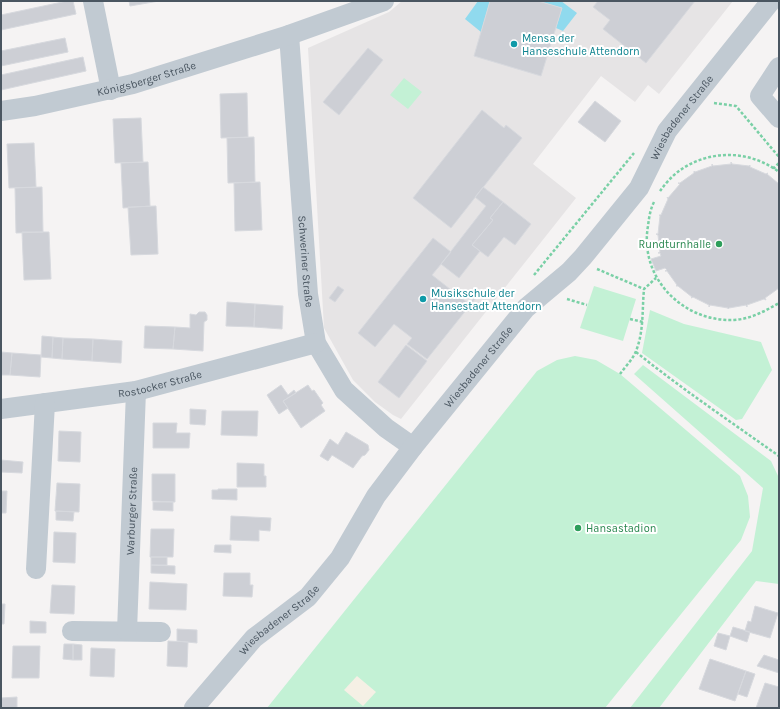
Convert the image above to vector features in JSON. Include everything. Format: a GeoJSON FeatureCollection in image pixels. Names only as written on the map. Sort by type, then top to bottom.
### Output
{"type":"FeatureCollection","features":[{"type":"Feature","properties":{"kind":"street"},"geometry":{"type":"LineString","coordinates":[[93,1],[110,90]]}},
{"type":"Feature","properties":{"kind":"street","name":"Königsberger Straße"},"geometry":{"type":"LineString","coordinates":[[1,111],[35,106],[133,84],[289,35],[384,1]]}},
{"type":"Feature","properties":{"kind":"street","name":"Wiesbadener Straße"},"geometry":{"type":"LineString","coordinates":[[194,708],[254,638],[308,597],[340,558],[376,496],[413,447],[526,308],[569,272],[639,188],[667,131],[771,1]]}},
{"type":"Feature","properties":{"kind":"street","name":"Schweriner Straße"},"geometry":{"type":"LineString","coordinates":[[289,35],[308,294],[316,343],[344,390],[386,428],[413,447]]}},
{"type":"Feature","properties":{"kind":"street"},"geometry":{"type":"LineString","coordinates":[[779,66],[760,96],[779,118]]}},
{"type":"Feature","properties":{"kind":"street","name":"Rostocker Straße"},"geometry":{"type":"LineString","coordinates":[[1,409],[136,391],[316,343]]}},
{"type":"Feature","properties":{"kind":"street","name":"Warburger Straße"},"geometry":{"type":"LineString","coordinates":[[127,631],[136,391]]}},
{"type":"Feature","properties":{"kind":"street"},"geometry":{"type":"LineString","coordinates":[[36,568],[45,403]]}},
{"type":"Feature","properties":{"kind":"street"},"geometry":{"type":"LineString","coordinates":[[72,631],[161,632]]}},
{"type":"Feature","properties":{"kind":"path"},"geometry":{"type":"LineString","coordinates":[[714,103],[736,106],[779,157]]}},
{"type":"Feature","properties":{"kind":"path"},"geometry":{"type":"LineString","coordinates":[[779,163],[774,168],[768,164],[748,157],[722,154],[700,159],[678,171],[660,190],[651,208],[646,239],[650,263],[656,278],[662,286],[684,307],[710,318],[734,320],[757,315],[779,303]]}},
{"type":"Feature","properties":{"kind":"path"},"geometry":{"type":"LineString","coordinates":[[768,164],[779,172]]}},
{"type":"Feature","properties":{"kind":"path"},"geometry":{"type":"LineString","coordinates":[[583,257],[598,270],[644,289]]}},
{"type":"Feature","properties":{"kind":"path"},"geometry":{"type":"LineString","coordinates":[[620,374],[636,352],[643,322],[642,305],[644,289],[656,278]]}},
{"type":"Feature","properties":{"kind":"path"},"geometry":{"type":"LineString","coordinates":[[630,319],[643,322]]}},
{"type":"Feature","properties":{"kind":"path"},"geometry":{"type":"LineString","coordinates":[[636,352],[673,382],[724,416],[779,456]]}},
{"type":"Feature","properties":{"kind":"shaded area"},"geometry":{"type":"Polygon","coordinates":[[[402,1],[733,1],[659,94],[648,85],[635,102],[601,76],[533,164],[576,198],[401,419],[375,402],[353,380],[324,328],[308,48],[389,12],[402,1]]]}},
{"type":"Feature","properties":{"kind":"green space"},"geometry":{"type":"Polygon","coordinates":[[[404,78],[422,92],[408,109],[390,95],[404,78]]]}},
{"type":"Feature","properties":{"kind":"green space"},"geometry":{"type":"Polygon","coordinates":[[[594,286],[636,299],[623,341],[580,328],[594,286]]]}},
{"type":"Feature","properties":{"kind":"green space"},"geometry":{"type":"Polygon","coordinates":[[[650,310],[684,324],[761,342],[772,370],[742,419],[736,420],[642,353],[650,310]]]}},
{"type":"Feature","properties":{"kind":"green space","name":"Hansastadion"},"geometry":{"type":"Polygon","coordinates":[[[575,356],[596,360],[620,374],[740,476],[748,496],[750,517],[741,540],[605,708],[267,708],[537,371],[557,360],[575,356]]]}},
{"type":"Feature","properties":{"kind":"green space"},"geometry":{"type":"Polygon","coordinates":[[[643,365],[771,461],[779,478],[779,584],[756,581],[659,708],[630,708],[752,551],[763,488],[634,374],[643,365]]]}},
{"type":"Feature","properties":{"kind":"sand"},"geometry":{"type":"Polygon","coordinates":[[[357,676],[376,692],[363,706],[344,690],[357,676]]]}},
{"type":"Feature","properties":{"kind":"water"},"geometry":{"type":"Polygon","coordinates":[[[478,1],[490,1],[481,32],[465,19],[478,1]]]}},
{"type":"Feature","properties":{"kind":"water"},"geometry":{"type":"Polygon","coordinates":[[[538,1],[561,1],[577,13],[563,31],[556,28],[562,8],[538,1]]]}},
{"type":"Feature","properties":{"kind":"building"},"geometry":{"type":"Polygon","coordinates":[[[73,1],[76,14],[1,30],[1,15],[73,1]]]}},
{"type":"Feature","properties":{"kind":"building"},"geometry":{"type":"Polygon","coordinates":[[[129,1],[159,1],[130,6],[129,1]]]}},
{"type":"Feature","properties":{"kind":"building","name":"Mensa der Hanseschule Attendorn"},"geometry":{"type":"Polygon","coordinates":[[[490,1],[538,1],[562,8],[541,76],[474,56],[490,1]]]}},
{"type":"Feature","properties":{"kind":"building"},"geometry":{"type":"Polygon","coordinates":[[[598,1],[695,1],[646,63],[603,29],[610,20],[593,7],[598,1]]]}},
{"type":"Feature","properties":{"kind":"building"},"geometry":{"type":"Polygon","coordinates":[[[65,38],[68,52],[1,66],[1,51],[65,38]]]}},
{"type":"Feature","properties":{"kind":"building"},"geometry":{"type":"Polygon","coordinates":[[[368,48],[383,60],[339,115],[323,102],[368,48]]]}},
{"type":"Feature","properties":{"kind":"building"},"geometry":{"type":"Polygon","coordinates":[[[83,57],[86,71],[1,90],[1,75],[83,57]]]}},
{"type":"Feature","properties":{"kind":"building"},"geometry":{"type":"Polygon","coordinates":[[[247,93],[248,137],[221,138],[220,94],[247,93]]]}},
{"type":"Feature","properties":{"kind":"building"},"geometry":{"type":"Polygon","coordinates":[[[595,101],[621,121],[605,142],[578,122],[595,101]]]}},
{"type":"Feature","properties":{"kind":"building"},"geometry":{"type":"Polygon","coordinates":[[[482,110],[504,128],[506,125],[522,138],[451,228],[413,198],[482,110]]]}},
{"type":"Feature","properties":{"kind":"building"},"geometry":{"type":"Polygon","coordinates":[[[141,118],[143,162],[115,163],[113,119],[141,118]]]}},
{"type":"Feature","properties":{"kind":"building"},"geometry":{"type":"Polygon","coordinates":[[[254,137],[255,182],[228,183],[227,138],[254,137]]]}},
{"type":"Feature","properties":{"kind":"building"},"geometry":{"type":"Polygon","coordinates":[[[34,143],[36,187],[9,188],[7,144],[34,143]]]}},
{"type":"Feature","properties":{"kind":"building"},"geometry":{"type":"Polygon","coordinates":[[[148,162],[150,206],[123,208],[121,163],[148,162]]]}},
{"type":"Feature","properties":{"kind":"building","name":"Rundturnhalle"},"geometry":{"type":"Polygon","coordinates":[[[731,162],[732,164],[750,165],[750,167],[766,174],[768,173],[767,174],[779,184],[779,288],[765,298],[766,300],[764,299],[747,305],[747,307],[746,305],[728,309],[710,305],[709,307],[709,305],[693,297],[691,298],[692,297],[676,286],[677,285],[667,271],[665,271],[667,270],[665,268],[656,271],[651,259],[661,256],[660,253],[658,253],[660,252],[658,235],[656,234],[658,234],[659,215],[661,215],[668,199],[667,197],[668,198],[680,184],[678,183],[694,173],[694,171],[695,172],[712,166],[712,164],[713,166],[731,164],[731,162]]]}},
{"type":"Feature","properties":{"kind":"building"},"geometry":{"type":"Polygon","coordinates":[[[260,182],[262,230],[235,231],[234,183],[260,182]]]}},
{"type":"Feature","properties":{"kind":"building"},"geometry":{"type":"Polygon","coordinates":[[[42,187],[43,232],[16,233],[15,188],[42,187]]]}},
{"type":"Feature","properties":{"kind":"building"},"geometry":{"type":"Polygon","coordinates":[[[483,187],[503,202],[490,218],[493,220],[472,245],[480,251],[459,278],[441,264],[486,206],[475,197],[483,187]]]}},
{"type":"Feature","properties":{"kind":"building"},"geometry":{"type":"Polygon","coordinates":[[[503,202],[531,224],[515,245],[504,237],[488,257],[472,245],[493,220],[490,218],[503,202]]]}},
{"type":"Feature","properties":{"kind":"building"},"geometry":{"type":"Polygon","coordinates":[[[156,206],[158,254],[131,255],[128,207],[156,206]]]}},
{"type":"Feature","properties":{"kind":"building"},"geometry":{"type":"Polygon","coordinates":[[[22,232],[49,232],[51,279],[24,280],[22,232]]]}},
{"type":"Feature","properties":{"kind":"building","name":"Musikschule der Hansestadt Attendorn"},"geometry":{"type":"Polygon","coordinates":[[[433,238],[451,252],[432,275],[469,304],[478,293],[479,294],[427,359],[407,344],[412,338],[394,324],[375,347],[358,333],[433,238]]]}},
{"type":"Feature","properties":{"kind":"building"},"geometry":{"type":"Polygon","coordinates":[[[338,286],[344,290],[335,302],[329,298],[338,286]]]}},
{"type":"Feature","properties":{"kind":"building"},"geometry":{"type":"Polygon","coordinates":[[[227,302],[255,304],[254,327],[226,326],[227,302]]]}},
{"type":"Feature","properties":{"kind":"building"},"geometry":{"type":"Polygon","coordinates":[[[255,304],[283,306],[282,329],[254,327],[255,304]]]}},
{"type":"Feature","properties":{"kind":"building"},"geometry":{"type":"Polygon","coordinates":[[[199,312],[205,312],[207,315],[207,320],[204,322],[203,351],[173,349],[175,327],[190,328],[190,314],[196,315],[199,312]]]}},
{"type":"Feature","properties":{"kind":"building"},"geometry":{"type":"Polygon","coordinates":[[[145,326],[175,327],[173,349],[144,348],[145,326]]]}},
{"type":"Feature","properties":{"kind":"building"},"geometry":{"type":"Polygon","coordinates":[[[42,336],[53,337],[52,358],[41,357],[42,336]]]}},
{"type":"Feature","properties":{"kind":"building"},"geometry":{"type":"Polygon","coordinates":[[[53,337],[63,338],[62,359],[52,358],[53,337]]]}},
{"type":"Feature","properties":{"kind":"building"},"geometry":{"type":"Polygon","coordinates":[[[63,338],[93,339],[92,361],[62,359],[63,338]]]}},
{"type":"Feature","properties":{"kind":"building"},"geometry":{"type":"Polygon","coordinates":[[[93,339],[122,341],[121,363],[92,361],[93,339]]]}},
{"type":"Feature","properties":{"kind":"building"},"geometry":{"type":"Polygon","coordinates":[[[406,345],[427,361],[399,398],[378,382],[406,345]]]}},
{"type":"Feature","properties":{"kind":"building"},"geometry":{"type":"Polygon","coordinates":[[[1,352],[12,353],[10,375],[1,375],[1,352]]]}},
{"type":"Feature","properties":{"kind":"building"},"geometry":{"type":"Polygon","coordinates":[[[12,353],[41,355],[40,377],[10,375],[12,353]]]}},
{"type":"Feature","properties":{"kind":"building"},"geometry":{"type":"Polygon","coordinates":[[[281,385],[288,395],[294,390],[296,393],[283,401],[288,408],[279,414],[267,395],[281,385]]]}},
{"type":"Feature","properties":{"kind":"building"},"geometry":{"type":"Polygon","coordinates":[[[308,385],[312,391],[314,390],[323,403],[321,405],[325,411],[301,428],[283,401],[308,385]]]}},
{"type":"Feature","properties":{"kind":"building"},"geometry":{"type":"Polygon","coordinates":[[[190,409],[206,410],[205,425],[190,424],[190,409]]]}},
{"type":"Feature","properties":{"kind":"building"},"geometry":{"type":"Polygon","coordinates":[[[222,411],[258,411],[257,436],[221,435],[222,411]]]}},
{"type":"Feature","properties":{"kind":"building"},"geometry":{"type":"Polygon","coordinates":[[[153,423],[177,423],[176,433],[190,433],[189,448],[153,448],[153,423]]]}},
{"type":"Feature","properties":{"kind":"building"},"geometry":{"type":"Polygon","coordinates":[[[59,431],[81,432],[80,462],[58,461],[59,431]]]}},
{"type":"Feature","properties":{"kind":"building"},"geometry":{"type":"Polygon","coordinates":[[[346,432],[368,445],[369,450],[362,456],[353,468],[332,455],[328,461],[320,456],[330,439],[338,445],[346,432]]]}},
{"type":"Feature","properties":{"kind":"building"},"geometry":{"type":"Polygon","coordinates":[[[1,460],[23,462],[22,473],[1,472],[1,460]]]}},
{"type":"Feature","properties":{"kind":"building"},"geometry":{"type":"Polygon","coordinates":[[[237,463],[264,464],[266,487],[237,487],[237,463]]]}},
{"type":"Feature","properties":{"kind":"building"},"geometry":{"type":"Polygon","coordinates":[[[152,474],[175,474],[175,502],[152,501],[152,474]]]}},
{"type":"Feature","properties":{"kind":"building"},"geometry":{"type":"Polygon","coordinates":[[[57,483],[80,484],[79,512],[55,511],[57,483]]]}},
{"type":"Feature","properties":{"kind":"building"},"geometry":{"type":"Polygon","coordinates":[[[237,489],[237,500],[212,499],[212,490],[237,489]]]}},
{"type":"Feature","properties":{"kind":"building"},"geometry":{"type":"Polygon","coordinates":[[[1,491],[7,491],[6,513],[1,513],[1,491]]]}},
{"type":"Feature","properties":{"kind":"building"},"geometry":{"type":"Polygon","coordinates":[[[153,502],[173,502],[173,511],[153,510],[153,502]]]}},
{"type":"Feature","properties":{"kind":"building"},"geometry":{"type":"Polygon","coordinates":[[[56,511],[74,512],[73,521],[56,520],[56,511]]]}},
{"type":"Feature","properties":{"kind":"building"},"geometry":{"type":"Polygon","coordinates":[[[231,516],[271,518],[270,531],[259,530],[259,541],[230,540],[231,516]]]}},
{"type":"Feature","properties":{"kind":"building"},"geometry":{"type":"Polygon","coordinates":[[[151,529],[174,529],[173,557],[150,557],[151,529]]]}},
{"type":"Feature","properties":{"kind":"building"},"geometry":{"type":"Polygon","coordinates":[[[54,532],[76,533],[75,563],[53,562],[54,532]]]}},
{"type":"Feature","properties":{"kind":"building"},"geometry":{"type":"Polygon","coordinates":[[[215,545],[231,545],[231,553],[214,552],[215,545]]]}},
{"type":"Feature","properties":{"kind":"building"},"geometry":{"type":"Polygon","coordinates":[[[151,557],[167,557],[167,565],[151,565],[151,557]]]}},
{"type":"Feature","properties":{"kind":"building"},"geometry":{"type":"Polygon","coordinates":[[[151,565],[175,566],[175,574],[151,573],[151,565]]]}},
{"type":"Feature","properties":{"kind":"building"},"geometry":{"type":"Polygon","coordinates":[[[224,573],[250,573],[250,585],[253,585],[252,597],[223,596],[224,573]]]}},
{"type":"Feature","properties":{"kind":"building"},"geometry":{"type":"Polygon","coordinates":[[[150,582],[187,584],[186,610],[149,609],[150,582]]]}},
{"type":"Feature","properties":{"kind":"building"},"geometry":{"type":"Polygon","coordinates":[[[52,585],[75,586],[74,614],[50,613],[52,585]]]}},
{"type":"Feature","properties":{"kind":"building"},"geometry":{"type":"Polygon","coordinates":[[[1,604],[5,604],[4,624],[1,624],[1,604]]]}},
{"type":"Feature","properties":{"kind":"building"},"geometry":{"type":"Polygon","coordinates":[[[755,606],[778,613],[770,638],[745,631],[748,621],[751,622],[755,606]]]}},
{"type":"Feature","properties":{"kind":"building"},"geometry":{"type":"Polygon","coordinates":[[[30,621],[46,622],[46,633],[30,633],[30,621]]]}},
{"type":"Feature","properties":{"kind":"building"},"geometry":{"type":"Polygon","coordinates":[[[733,627],[750,632],[747,642],[730,636],[733,627]]]}},
{"type":"Feature","properties":{"kind":"building"},"geometry":{"type":"Polygon","coordinates":[[[177,629],[197,630],[197,643],[177,641],[177,629]]]}},
{"type":"Feature","properties":{"kind":"building"},"geometry":{"type":"Polygon","coordinates":[[[718,633],[730,636],[726,650],[714,646],[718,633]]]}},
{"type":"Feature","properties":{"kind":"building"},"geometry":{"type":"Polygon","coordinates":[[[168,641],[188,642],[187,667],[167,666],[168,641]]]}},
{"type":"Feature","properties":{"kind":"building"},"geometry":{"type":"Polygon","coordinates":[[[64,644],[73,644],[73,660],[63,659],[64,644]]]}},
{"type":"Feature","properties":{"kind":"building"},"geometry":{"type":"Polygon","coordinates":[[[73,644],[82,645],[82,660],[73,660],[73,644]]]}},
{"type":"Feature","properties":{"kind":"building"},"geometry":{"type":"Polygon","coordinates":[[[13,646],[40,646],[39,678],[12,678],[13,646]]]}},
{"type":"Feature","properties":{"kind":"building"},"geometry":{"type":"Polygon","coordinates":[[[91,648],[115,649],[114,677],[90,676],[91,648]]]}},
{"type":"Feature","properties":{"kind":"building"},"geometry":{"type":"Polygon","coordinates":[[[764,655],[779,660],[779,673],[757,666],[764,655]]]}},
{"type":"Feature","properties":{"kind":"building"},"geometry":{"type":"Polygon","coordinates":[[[710,659],[746,671],[735,701],[699,689],[710,659]]]}},
{"type":"Feature","properties":{"kind":"building"},"geometry":{"type":"Polygon","coordinates":[[[746,671],[755,674],[747,697],[738,694],[746,671]]]}},
{"type":"Feature","properties":{"kind":"building"},"geometry":{"type":"Polygon","coordinates":[[[765,683],[779,687],[779,708],[756,708],[765,683]]]}},
{"type":"Feature","properties":{"kind":"building"},"geometry":{"type":"Polygon","coordinates":[[[17,697],[17,708],[1,708],[1,698],[17,697]]]}},
{"type":"Feature","properties":{"kind":"place","name":"Mensa der Hanseschule Attendorn"},"geometry":{"type":"Point","coordinates":[514,44]}},
{"type":"Feature","properties":{"kind":"place","name":"Rundturnhalle"},"geometry":{"type":"Point","coordinates":[719,244]}},
{"type":"Feature","properties":{"kind":"place","name":"Musikschule der Hansestadt Attendorn"},"geometry":{"type":"Point","coordinates":[423,299]}},
{"type":"Feature","properties":{"kind":"place","name":"Hansastadion"},"geometry":{"type":"Point","coordinates":[578,528]}}]}
